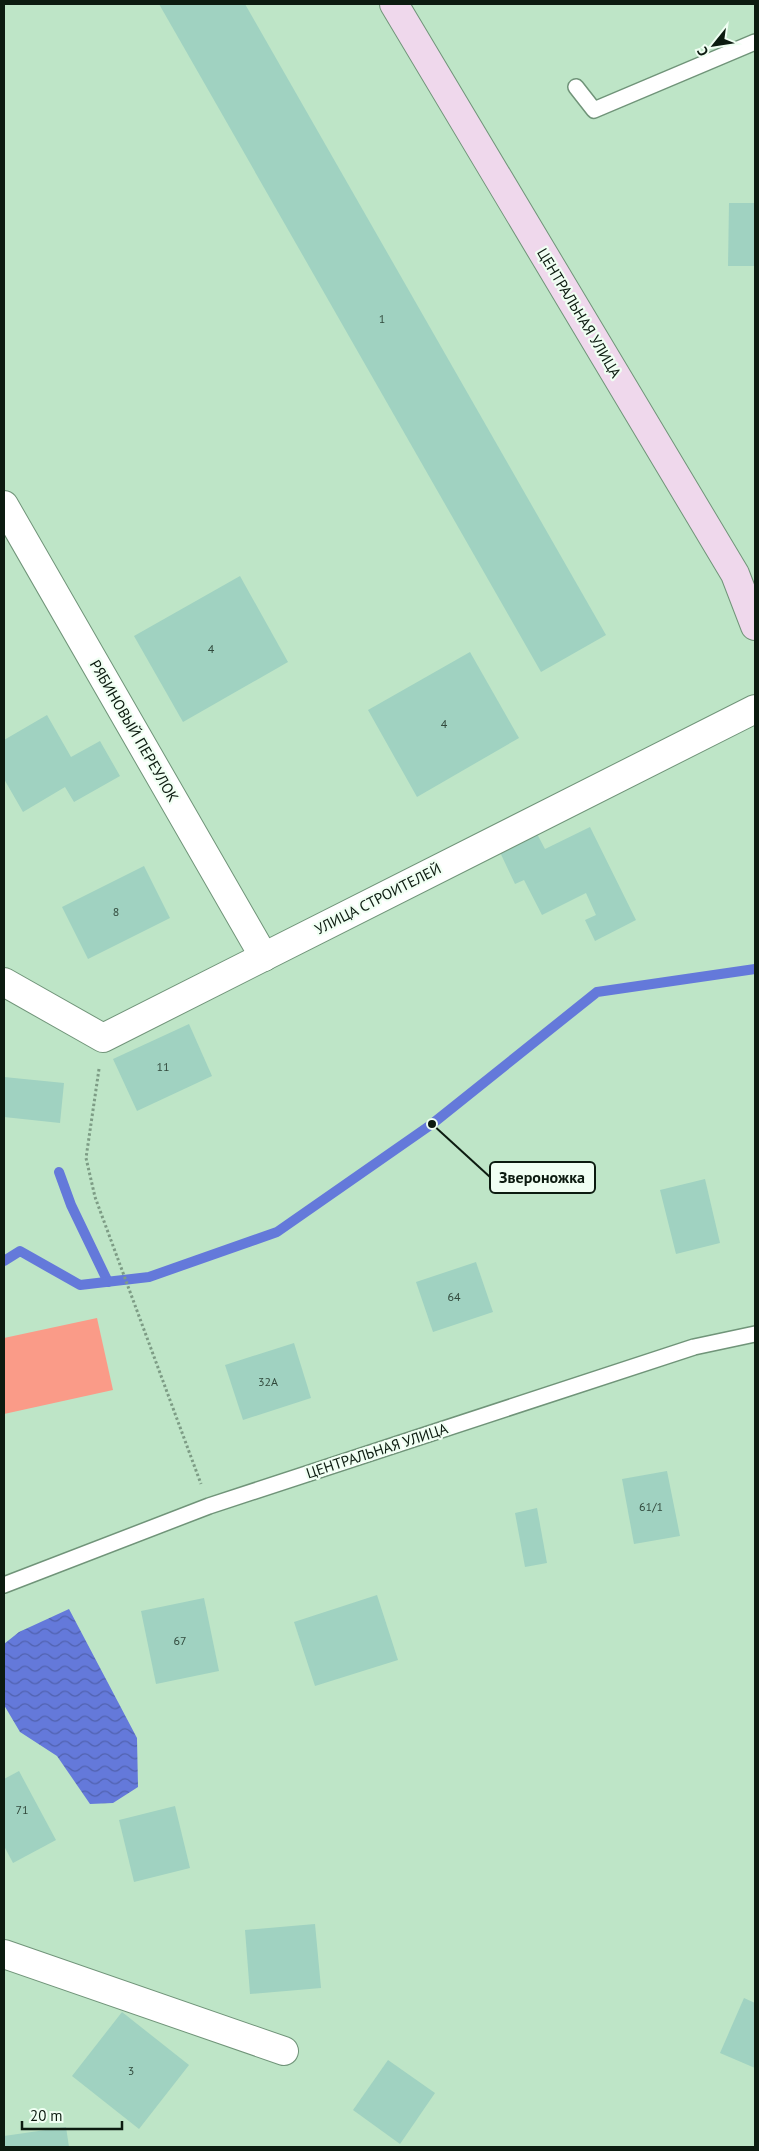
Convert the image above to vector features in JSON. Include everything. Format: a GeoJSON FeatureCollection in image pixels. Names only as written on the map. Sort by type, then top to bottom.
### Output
{"type":"FeatureCollection","features":[{"type":"Feature","properties":{"kind":"street","name":"ЦЕНТРАЛЬНАЯ УЛИЦА"},"geometry":{"type":"LineString","coordinates":[[394,4],[735,574],[755,626]]}},
{"type":"Feature","properties":{"kind":"street","name":"РЯБИНОВЫЙ ПЕРЕУЛОК"},"geometry":{"type":"LineString","coordinates":[[4,505],[264,957]]}},
{"type":"Feature","properties":{"kind":"street","name":"УЛИЦА СТРОИТЕЛЕЙ"},"geometry":{"type":"LineString","coordinates":[[103,1038],[755,709]]}},
{"type":"Feature","properties":{"kind":"street"},"geometry":{"type":"LineString","coordinates":[[4,982],[103,1038]]}},
{"type":"Feature","properties":{"kind":"street"},"geometry":{"type":"LineString","coordinates":[[4,1954],[284,2051]]}},
{"type":"Feature","properties":{"kind":"lane"},"geometry":{"type":"LineString","coordinates":[[576,87],[594,110],[755,42]]}},
{"type":"Feature","properties":{"kind":"lane","name":"ЦЕНТРАЛЬНАЯ УЛИЦА"},"geometry":{"type":"LineString","coordinates":[[4,1585],[209,1506],[694,1347],[755,1334]]}},
{"type":"Feature","properties":{"kind":"path"},"geometry":{"type":"LineString","coordinates":[[103,1038],[86,1158],[95,1197],[209,1506]]}},
{"type":"Feature","properties":{"kind":"shaded area"},"geometry":{"type":"Polygon","coordinates":[[[97,1318],[113,1390],[4,1414],[4,1338],[97,1318]]]}},
{"type":"Feature","properties":{"kind":"water"},"geometry":{"type":"Polygon","coordinates":[[[69,1609],[137,1738],[138,1787],[113,1803],[90,1804],[57,1756],[20,1732],[4,1705],[4,1644],[19,1632],[69,1609]]]}},
{"type":"Feature","properties":{"kind":"building"},"geometry":{"type":"Polygon","coordinates":[[[159,4],[245,4],[606,635],[541,672],[159,4]]]}},
{"type":"Feature","properties":{"kind":"building"},"geometry":{"type":"Polygon","coordinates":[[[729,203],[755,203],[755,266],[728,266],[729,203]]]}},
{"type":"Feature","properties":{"kind":"building"},"geometry":{"type":"Polygon","coordinates":[[[240,576],[288,662],[183,722],[134,636],[240,576]]]}},
{"type":"Feature","properties":{"kind":"building"},"geometry":{"type":"Polygon","coordinates":[[[470,652],[519,738],[417,797],[368,710],[470,652]]]}},
{"type":"Feature","properties":{"kind":"building"},"geometry":{"type":"Polygon","coordinates":[[[47,715],[71,757],[100,741],[120,776],[74,802],[65,787],[23,812],[4,779],[4,740],[47,715]]]}},
{"type":"Feature","properties":{"kind":"building"},"geometry":{"type":"Polygon","coordinates":[[[590,827],[636,920],[595,941],[585,920],[596,915],[586,893],[542,915],[524,880],[515,884],[498,848],[535,830],[545,849],[590,827]]]}},
{"type":"Feature","properties":{"kind":"building"},"geometry":{"type":"Polygon","coordinates":[[[144,866],[170,918],[88,959],[62,907],[144,866]]]}},
{"type":"Feature","properties":{"kind":"building"},"geometry":{"type":"Polygon","coordinates":[[[189,1024],[212,1076],[137,1111],[113,1059],[189,1024]]]}},
{"type":"Feature","properties":{"kind":"building"},"geometry":{"type":"Polygon","coordinates":[[[4,1077],[64,1083],[60,1123],[4,1117],[4,1077]]]}},
{"type":"Feature","properties":{"kind":"building"},"geometry":{"type":"Polygon","coordinates":[[[705,1179],[720,1243],[676,1254],[660,1190],[705,1179]]]}},
{"type":"Feature","properties":{"kind":"building"},"geometry":{"type":"Polygon","coordinates":[[[476,1262],[493,1312],[433,1332],[416,1282],[476,1262]]]}},
{"type":"Feature","properties":{"kind":"building"},"geometry":{"type":"Polygon","coordinates":[[[294,1343],[311,1398],[243,1420],[225,1365],[294,1343]]]}},
{"type":"Feature","properties":{"kind":"building"},"geometry":{"type":"Polygon","coordinates":[[[667,1471],[680,1536],[634,1544],[622,1479],[667,1471]]]}},
{"type":"Feature","properties":{"kind":"building"},"geometry":{"type":"Polygon","coordinates":[[[537,1508],[547,1563],[525,1567],[515,1513],[537,1508]]]}},
{"type":"Feature","properties":{"kind":"building"},"geometry":{"type":"Polygon","coordinates":[[[377,1595],[398,1660],[315,1686],[294,1622],[377,1595]]]}},
{"type":"Feature","properties":{"kind":"building"},"geometry":{"type":"Polygon","coordinates":[[[204,1598],[219,1671],[156,1684],[141,1611],[204,1598]]]}},
{"type":"Feature","properties":{"kind":"building"},"geometry":{"type":"Polygon","coordinates":[[[19,1771],[56,1840],[13,1863],[4,1846],[4,1779],[19,1771]]]}},
{"type":"Feature","properties":{"kind":"building"},"geometry":{"type":"Polygon","coordinates":[[[175,1806],[190,1868],[134,1882],[119,1820],[175,1806]]]}},
{"type":"Feature","properties":{"kind":"building"},"geometry":{"type":"Polygon","coordinates":[[[315,1924],[321,1988],[250,1994],[245,1930],[315,1924]]]}},
{"type":"Feature","properties":{"kind":"building"},"geometry":{"type":"Polygon","coordinates":[[[744,1998],[755,2003],[755,2068],[720,2053],[744,1998]]]}},
{"type":"Feature","properties":{"kind":"building"},"geometry":{"type":"Polygon","coordinates":[[[122,2012],[189,2065],[139,2129],[72,2076],[122,2012]]]}},
{"type":"Feature","properties":{"kind":"building"},"geometry":{"type":"Polygon","coordinates":[[[388,2060],[435,2093],[400,2144],[353,2110],[388,2060]]]}},
{"type":"Feature","properties":{"kind":"building"},"geometry":{"type":"Polygon","coordinates":[[[66,2127],[69,2147],[4,2147],[4,2136],[66,2127]]]}},
{"type":"Feature","properties":{"kind":"waterway"},"geometry":{"type":"LineString","coordinates":[[4,1261],[20,1251],[80,1285],[149,1277],[277,1232],[432,1124],[597,992],[755,969]]}},
{"type":"Feature","properties":{"kind":"waterway"},"geometry":{"type":"LineString","coordinates":[[59,1172],[71,1205],[108,1282]]}},
{"type":"Feature","properties":{"kind":"place","name":"Звероножка"},"geometry":{"type":"Point","coordinates":[432,1124]}}]}
